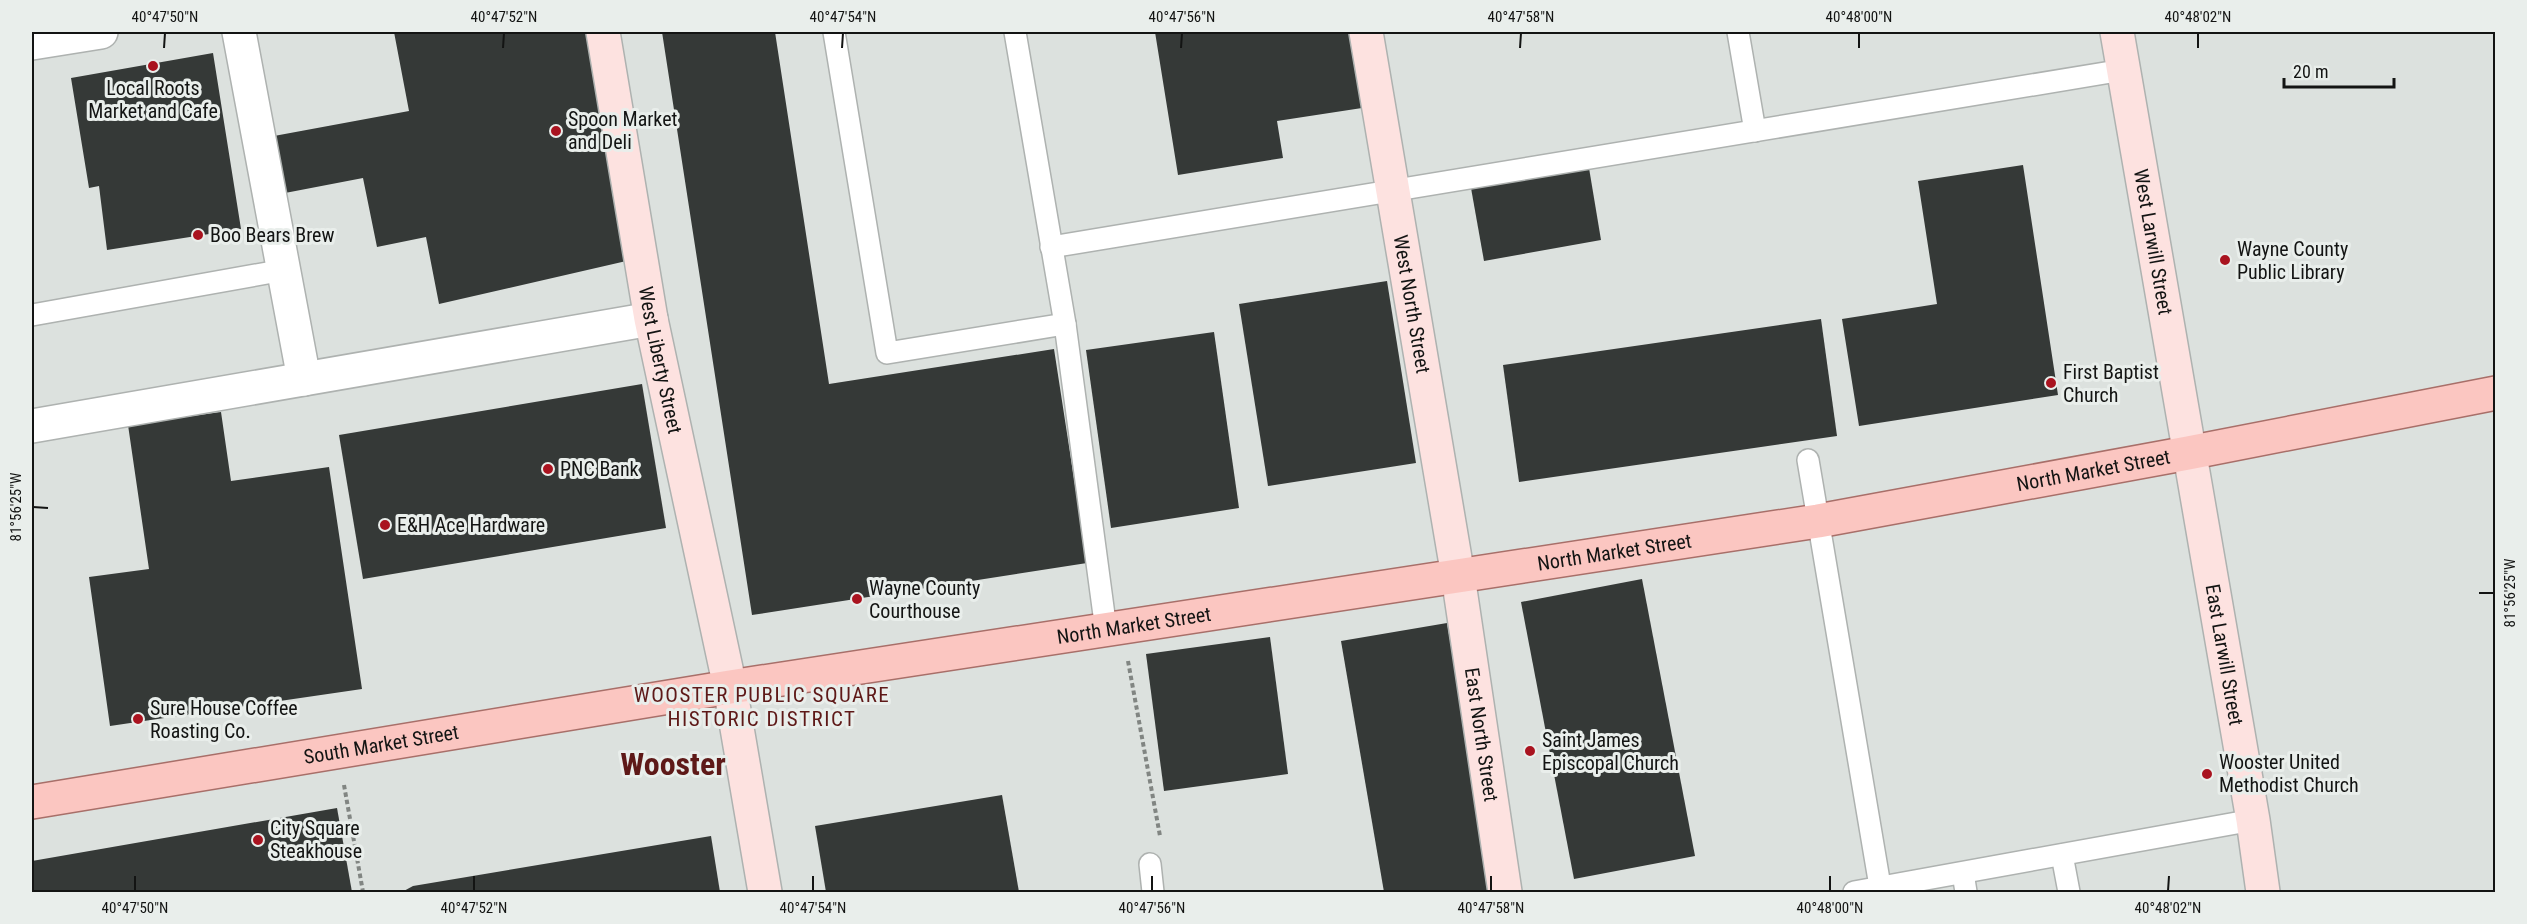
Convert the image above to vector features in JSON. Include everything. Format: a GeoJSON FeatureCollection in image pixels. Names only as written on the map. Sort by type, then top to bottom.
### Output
{"type":"FeatureCollection","features":[{"type":"Feature","properties":{"kind":"main road","name":"North Market Street"},"geometry":{"type":"LineString","coordinates":[[730,687],[1818,521],[2188,453],[2496,393]]}},
{"type":"Feature","properties":{"kind":"main road","name":"South Market Street"},"geometry":{"type":"LineString","coordinates":[[32,802],[730,687]]}},
{"type":"Feature","properties":{"kind":"street"},"geometry":{"type":"LineString","coordinates":[[32,43],[101,32]]}},
{"type":"Feature","properties":{"kind":"street"},"geometry":{"type":"LineString","coordinates":[[239,32],[304,379]]}},
{"type":"Feature","properties":{"kind":"street","name":"West Liberty Street"},"geometry":{"type":"LineString","coordinates":[[603,32],[651,319],[730,687],[765,892]]}},
{"type":"Feature","properties":{"kind":"street","name":"West North Street"},"geometry":{"type":"LineString","coordinates":[[1366,32],[1458,576]]}},
{"type":"Feature","properties":{"kind":"street","name":"West Larwill Street"},"geometry":{"type":"LineString","coordinates":[[2118,32],[2188,453]]}},
{"type":"Feature","properties":{"kind":"street"},"geometry":{"type":"LineString","coordinates":[[32,426],[651,319]]}},
{"type":"Feature","properties":{"kind":"street","name":"East Larwill Street"},"geometry":{"type":"LineString","coordinates":[[2188,453],[2253,820],[2263,892]]}},
{"type":"Feature","properties":{"kind":"street","name":"East North Street"},"geometry":{"type":"LineString","coordinates":[[1458,576],[1505,892]]}},
{"type":"Feature","properties":{"kind":"lane"},"geometry":{"type":"LineString","coordinates":[[834,32],[887,353],[1065,324]]}},
{"type":"Feature","properties":{"kind":"lane"},"geometry":{"type":"LineString","coordinates":[[1015,32],[1114,629]]}},
{"type":"Feature","properties":{"kind":"lane"},"geometry":{"type":"LineString","coordinates":[[1738,32],[1755,131]]}},
{"type":"Feature","properties":{"kind":"lane"},"geometry":{"type":"LineString","coordinates":[[1052,247],[2123,70]]}},
{"type":"Feature","properties":{"kind":"lane"},"geometry":{"type":"LineString","coordinates":[[32,315],[284,270]]}},
{"type":"Feature","properties":{"kind":"lane"},"geometry":{"type":"LineString","coordinates":[[1808,460],[1881,891]]}},
{"type":"Feature","properties":{"kind":"lane"},"geometry":{"type":"LineString","coordinates":[[1854,892],[1965,883],[2062,855],[2253,820]]}},
{"type":"Feature","properties":{"kind":"lane"},"geometry":{"type":"LineString","coordinates":[[2062,855],[2069,892]]}},
{"type":"Feature","properties":{"kind":"lane"},"geometry":{"type":"LineString","coordinates":[[1150,864],[1153,892]]}},
{"type":"Feature","properties":{"kind":"path"},"geometry":{"type":"LineString","coordinates":[[1114,629],[1161,842]]}},
{"type":"Feature","properties":{"kind":"path"},"geometry":{"type":"LineString","coordinates":[[338,752],[363,892]]}},
{"type":"Feature","properties":{"kind":"building"},"geometry":{"type":"Polygon","coordinates":[[[394,32],[597,32],[635,259],[439,304],[426,237],[377,247],[363,178],[285,193],[274,136],[409,111],[394,32]]]}},
{"type":"Feature","properties":{"kind":"building"},"geometry":{"type":"Polygon","coordinates":[[[662,32],[775,32],[829,384],[1054,349],[1087,563],[752,615],[662,32]]]}},
{"type":"Feature","properties":{"kind":"building"},"geometry":{"type":"Polygon","coordinates":[[[1155,32],[1350,32],[1362,108],[1277,121],[1283,158],[1178,175],[1155,32]]]}},
{"type":"Feature","properties":{"kind":"building"},"geometry":{"type":"Polygon","coordinates":[[[213,53],[241,229],[107,250],[99,186],[89,188],[71,78],[213,53]]]}},
{"type":"Feature","properties":{"kind":"building"},"geometry":{"type":"Polygon","coordinates":[[[2023,165],[2058,395],[1859,426],[1842,319],[1937,304],[1918,181],[2023,165]]]}},
{"type":"Feature","properties":{"kind":"building"},"geometry":{"type":"Polygon","coordinates":[[[1589,168],[1601,240],[1484,261],[1471,188],[1589,168]]]}},
{"type":"Feature","properties":{"kind":"building"},"geometry":{"type":"Polygon","coordinates":[[[1387,281],[1416,463],[1268,486],[1239,304],[1387,281]]]}},
{"type":"Feature","properties":{"kind":"building"},"geometry":{"type":"Polygon","coordinates":[[[1821,319],[1837,436],[1519,482],[1503,365],[1821,319]]]}},
{"type":"Feature","properties":{"kind":"building"},"geometry":{"type":"Polygon","coordinates":[[[1214,332],[1239,508],[1111,528],[1086,350],[1214,332]]]}},
{"type":"Feature","properties":{"kind":"building"},"geometry":{"type":"Polygon","coordinates":[[[642,384],[666,528],[363,579],[339,435],[642,384]]]}},
{"type":"Feature","properties":{"kind":"building"},"geometry":{"type":"Polygon","coordinates":[[[221,412],[231,481],[329,467],[362,689],[110,726],[89,577],[149,569],[128,425],[221,412]]]}},
{"type":"Feature","properties":{"kind":"building"},"geometry":{"type":"Polygon","coordinates":[[[1642,579],[1695,856],[1574,879],[1521,602],[1642,579]]]}},
{"type":"Feature","properties":{"kind":"building"},"geometry":{"type":"Polygon","coordinates":[[[1447,623],[1493,892],[1384,892],[1341,641],[1447,623]]]}},
{"type":"Feature","properties":{"kind":"building"},"geometry":{"type":"Polygon","coordinates":[[[1270,637],[1288,774],[1164,791],[1146,654],[1270,637]]]}},
{"type":"Feature","properties":{"kind":"building"},"geometry":{"type":"Polygon","coordinates":[[[1002,795],[1019,892],[826,892],[815,826],[1002,795]]]}},
{"type":"Feature","properties":{"kind":"building"},"geometry":{"type":"Polygon","coordinates":[[[337,808],[352,892],[32,892],[32,861],[337,808]]]}},
{"type":"Feature","properties":{"kind":"building"},"geometry":{"type":"Polygon","coordinates":[[[711,836],[720,892],[402,892],[413,886],[711,836]]]}},
{"type":"Feature","properties":{"kind":"place","name":"Local Roots Market and Cafe"},"geometry":{"type":"Point","coordinates":[153,66]}},
{"type":"Feature","properties":{"kind":"place","name":"Spoon Market and Deli"},"geometry":{"type":"Point","coordinates":[556,131]}},
{"type":"Feature","properties":{"kind":"place","name":"Boo Bears Brew"},"geometry":{"type":"Point","coordinates":[198,235]}},
{"type":"Feature","properties":{"kind":"place","name":"Wayne County Public Library"},"geometry":{"type":"Point","coordinates":[2225,260]}},
{"type":"Feature","properties":{"kind":"place","name":"First Baptist Church"},"geometry":{"type":"Point","coordinates":[2051,383]}},
{"type":"Feature","properties":{"kind":"place","name":"PNC Bank"},"geometry":{"type":"Point","coordinates":[548,469]}},
{"type":"Feature","properties":{"kind":"place","name":"E&H Ace Hardware"},"geometry":{"type":"Point","coordinates":[385,525]}},
{"type":"Feature","properties":{"kind":"place","name":"Wayne County Courthouse"},"geometry":{"type":"Point","coordinates":[857,599]}},
{"type":"Feature","properties":{"kind":"place","name":"Sure House Coffee Roasting Co."},"geometry":{"type":"Point","coordinates":[138,719]}},
{"type":"Feature","properties":{"kind":"place","name":"Saint James Episcopal Church"},"geometry":{"type":"Point","coordinates":[1530,751]}},
{"type":"Feature","properties":{"kind":"place","name":"Wooster United Methodist Church"},"geometry":{"type":"Point","coordinates":[2207,774]}},
{"type":"Feature","properties":{"kind":"place","name":"City Square Steakhouse"},"geometry":{"type":"Point","coordinates":[258,840]}},
{"type":"Feature","properties":{"kind":"district","name":"WOOSTER PUBLIC SQUARE HISTORIC DISTRICT"},"geometry":{"type":"Point","coordinates":[762,707]}},
{"type":"Feature","properties":{"kind":"district","name":"Wooster"},"geometry":{"type":"Point","coordinates":[673,764]}}]}
